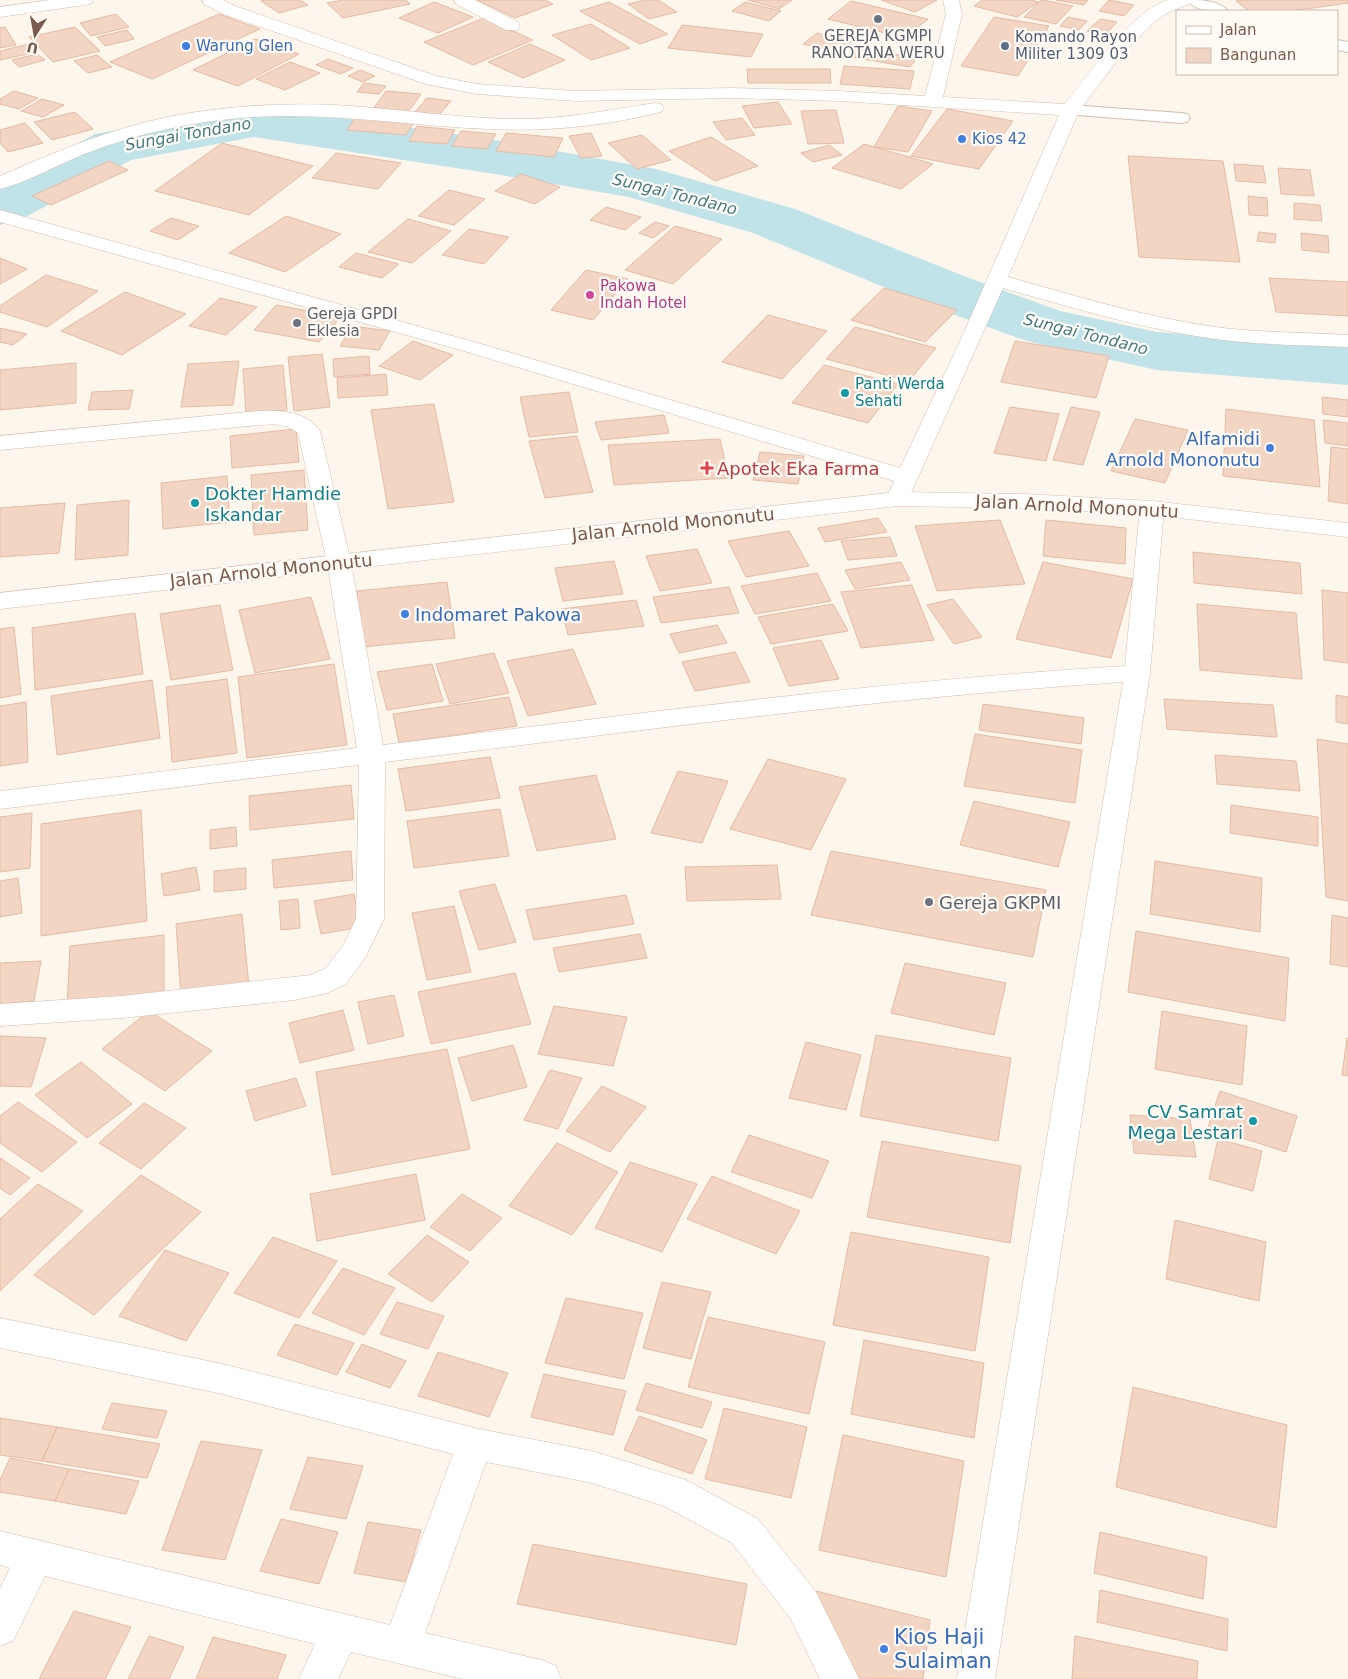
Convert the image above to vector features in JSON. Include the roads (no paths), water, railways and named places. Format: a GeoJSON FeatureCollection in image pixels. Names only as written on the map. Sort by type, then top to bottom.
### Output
{"type":"FeatureCollection","features":[{"type":"Feature","properties":{"kind":"street"},"geometry":{"type":"LineString","coordinates":[[0,12],[40,3],[85,0]]}},
{"type":"Feature","properties":{"kind":"street"},"geometry":{"type":"LineString","coordinates":[[210,0],[229,10],[432,80],[476,89],[576,96],[732,94],[933,100],[1070,110]]}},
{"type":"Feature","properties":{"kind":"street"},"geometry":{"type":"LineString","coordinates":[[462,0],[512,26]]}},
{"type":"Feature","properties":{"kind":"street"},"geometry":{"type":"LineString","coordinates":[[933,100],[954,14],[951,0]]}},
{"type":"Feature","properties":{"kind":"street"},"geometry":{"type":"LineString","coordinates":[[897,499],[971,339],[1070,110],[1114,53],[1148,18],[1163,8],[1183,0]]}},
{"type":"Feature","properties":{"kind":"street"},"geometry":{"type":"LineString","coordinates":[[0,183],[59,158],[122,136],[156,125],[210,115],[323,110],[478,123],[542,124],[604,117],[732,94]]}},
{"type":"Feature","properties":{"kind":"street"},"geometry":{"type":"LineString","coordinates":[[2,216],[470,347],[906,477]]}},
{"type":"Feature","properties":{"kind":"street"},"geometry":{"type":"LineString","coordinates":[[996,282],[1134,318],[1214,333],[1348,341]]}},
{"type":"Feature","properties":{"kind":"street"},"geometry":{"type":"LineString","coordinates":[[0,443],[259,418],[284,417],[301,423],[309,430],[339,562],[372,756],[370,919],[356,949],[336,976],[295,990],[122,1008],[0,1015]]}},
{"type":"Feature","properties":{"kind":"street","name":"Jalan Arnold Mononutu"},"geometry":{"type":"LineString","coordinates":[[0,601],[897,499],[1025,500],[1152,508],[1348,530]]}},
{"type":"Feature","properties":{"kind":"street"},"geometry":{"type":"LineString","coordinates":[[976,1679],[1138,673],[1152,508]]}},
{"type":"Feature","properties":{"kind":"street"},"geometry":{"type":"LineString","coordinates":[[0,800],[700,715],[1009,680],[1138,673]]}},
{"type":"Feature","properties":{"kind":"street"},"geometry":{"type":"LineString","coordinates":[[0,1333],[218,1378],[475,1444],[592,1468],[673,1492],[744,1531],[802,1605],[840,1679]]}},
{"type":"Feature","properties":{"kind":"street"},"geometry":{"type":"LineString","coordinates":[[401,1646],[475,1444]]}},
{"type":"Feature","properties":{"kind":"street"},"geometry":{"type":"LineString","coordinates":[[0,1548],[341,1632],[542,1679]]}},
{"type":"Feature","properties":{"kind":"street"},"geometry":{"type":"LineString","coordinates":[[0,1628],[35,1557]]}},
{"type":"Feature","properties":{"kind":"street"},"geometry":{"type":"LineString","coordinates":[[318,1679],[341,1632]]}},
{"type":"Feature","properties":{"kind":"lane"},"geometry":{"type":"LineString","coordinates":[[1195,0],[1218,10]]}},
{"type":"Feature","properties":{"kind":"lane"},"geometry":{"type":"LineString","coordinates":[[1339,35],[1348,47]]}},
{"type":"Feature","properties":{"kind":"lane"},"geometry":{"type":"LineString","coordinates":[[1070,110],[1182,118]]}},
{"type":"Feature","properties":{"kind":"waterway","name":"Sungai Tondano"},"geometry":{"type":"LineString","coordinates":[[0,208],[115,146],[254,121],[495,157],[636,181],[774,221],[947,291],[1043,326],[1157,351],[1348,366]]}},
{"type":"Feature","properties":{"kind":"place","name":"GEREJA KGMPI RANOTANA WERU"},"geometry":{"type":"Point","coordinates":[878,19]}},
{"type":"Feature","properties":{"kind":"place","name":"Warung Glen"},"geometry":{"type":"Point","coordinates":[186,46]}},
{"type":"Feature","properties":{"kind":"place","name":"Komando Rayon Militer 1309 03"},"geometry":{"type":"Point","coordinates":[1005,46]}},
{"type":"Feature","properties":{"kind":"place","name":"Kios 42"},"geometry":{"type":"Point","coordinates":[962,139]}},
{"type":"Feature","properties":{"kind":"place","name":"Pakowa Indah Hotel"},"geometry":{"type":"Point","coordinates":[590,295]}},
{"type":"Feature","properties":{"kind":"place","name":"Gereja GPDI Eklesia"},"geometry":{"type":"Point","coordinates":[297,323]}},
{"type":"Feature","properties":{"kind":"place","name":"Panti Werda Sehati"},"geometry":{"type":"Point","coordinates":[845,393]}},
{"type":"Feature","properties":{"kind":"place","name":"Alfamidi Arnold Mononutu"},"geometry":{"type":"Point","coordinates":[1270,448]}},
{"type":"Feature","properties":{"kind":"place","name":"Apotek Eka Farma"},"geometry":{"type":"Point","coordinates":[707,468]}},
{"type":"Feature","properties":{"kind":"place","name":"Dokter Hamdie Iskandar"},"geometry":{"type":"Point","coordinates":[195,503]}},
{"type":"Feature","properties":{"kind":"place","name":"Indomaret Pakowa"},"geometry":{"type":"Point","coordinates":[405,614]}},
{"type":"Feature","properties":{"kind":"place","name":"Gereja GKPMI"},"geometry":{"type":"Point","coordinates":[929,902]}},
{"type":"Feature","properties":{"kind":"place","name":"CV Samrat Mega Lestari"},"geometry":{"type":"Point","coordinates":[1253,1121]}},
{"type":"Feature","properties":{"kind":"place","name":"Kios Haji Sulaiman"},"geometry":{"type":"Point","coordinates":[884,1649]}}]}
